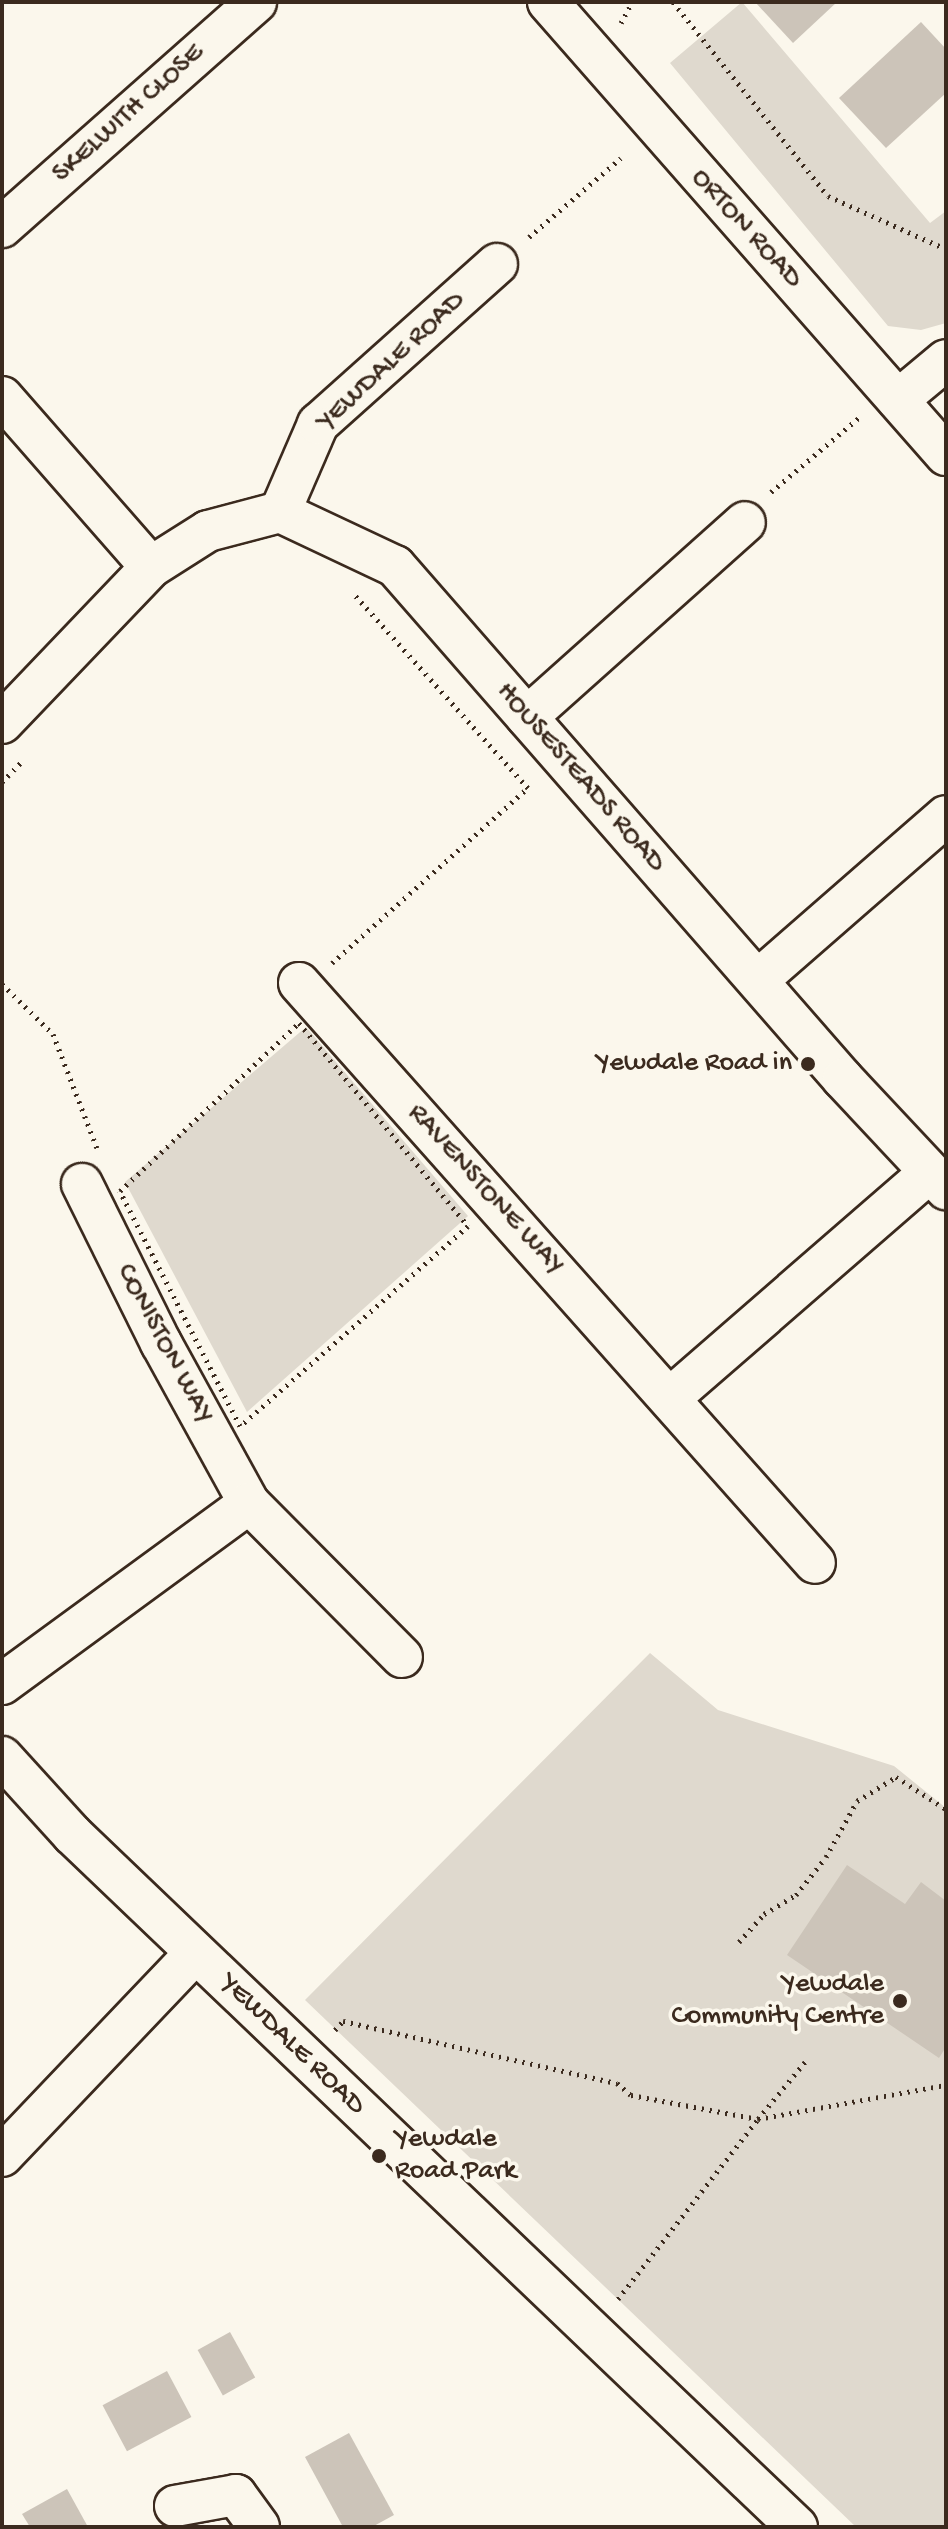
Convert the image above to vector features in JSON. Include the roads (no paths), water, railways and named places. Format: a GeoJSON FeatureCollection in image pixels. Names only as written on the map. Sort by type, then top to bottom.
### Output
{"type":"FeatureCollection","features":[{"type":"Feature","properties":{"kind":"street","name":"SKELWITH CLOSE"},"geometry":{"type":"LineString","coordinates":[[2,227],[256,2]]}},
{"type":"Feature","properties":{"kind":"street","name":"ORTON ROAD"},"geometry":{"type":"LineString","coordinates":[[548,2],[885,404],[946,455]]}},
{"type":"Feature","properties":{"kind":"street","name":"YEWDALE ROAD"},"geometry":{"type":"LineString","coordinates":[[280,512],[318,424],[497,264]]}},
{"type":"Feature","properties":{"kind":"street"},"geometry":{"type":"LineString","coordinates":[[885,404],[946,360]]}},
{"type":"Feature","properties":{"kind":"street"},"geometry":{"type":"LineString","coordinates":[[2,397],[151,567]]}},
{"type":"Feature","properties":{"kind":"street"},"geometry":{"type":"LineString","coordinates":[[2,723],[151,567],[208,531],[280,512]]}},
{"type":"Feature","properties":{"kind":"street","name":"HOUSESTEADS ROAD"},"geometry":{"type":"LineString","coordinates":[[280,512],[395,566],[938,1181]]}},
{"type":"Feature","properties":{"kind":"street"},"geometry":{"type":"LineString","coordinates":[[527,717],[753,512]]}},
{"type":"Feature","properties":{"kind":"street"},"geometry":{"type":"LineString","coordinates":[[758,980],[946,816]]}},
{"type":"Feature","properties":{"kind":"street","name":"RAVENSTONE WAY"},"geometry":{"type":"LineString","coordinates":[[299,983],[815,1563]]}},
{"type":"Feature","properties":{"kind":"street","name":"CONISTON WAY"},"geometry":{"type":"LineString","coordinates":[[105,1179],[249,1503],[402,1657]]}},
{"type":"Feature","properties":{"kind":"street"},"geometry":{"type":"LineString","coordinates":[[670,1398],[938,1181]]}},
{"type":"Feature","properties":{"kind":"street"},"geometry":{"type":"LineString","coordinates":[[2,1684],[249,1503]]}},
{"type":"Feature","properties":{"kind":"street","name":"YEWDALE ROAD"},"geometry":{"type":"LineString","coordinates":[[2,1757],[72,1834],[797,2527]]}},
{"type":"Feature","properties":{"kind":"street"},"geometry":{"type":"LineString","coordinates":[[2,2156],[195,1953]]}},
{"type":"Feature","properties":{"kind":"street"},"geometry":{"type":"LineString","coordinates":[[175,2506],[236,2495],[259,2527]]}},
{"type":"Feature","properties":{"kind":"place","name":"Yewdale Road in"},"geometry":{"type":"Point","coordinates":[808,1064]}},
{"type":"Feature","properties":{"kind":"place","name":"Yewdale Community Centre"},"geometry":{"type":"Point","coordinates":[900,2001]}},
{"type":"Feature","properties":{"kind":"place","name":"Yewdale Road Park"},"geometry":{"type":"Point","coordinates":[379,2156]}}]}
